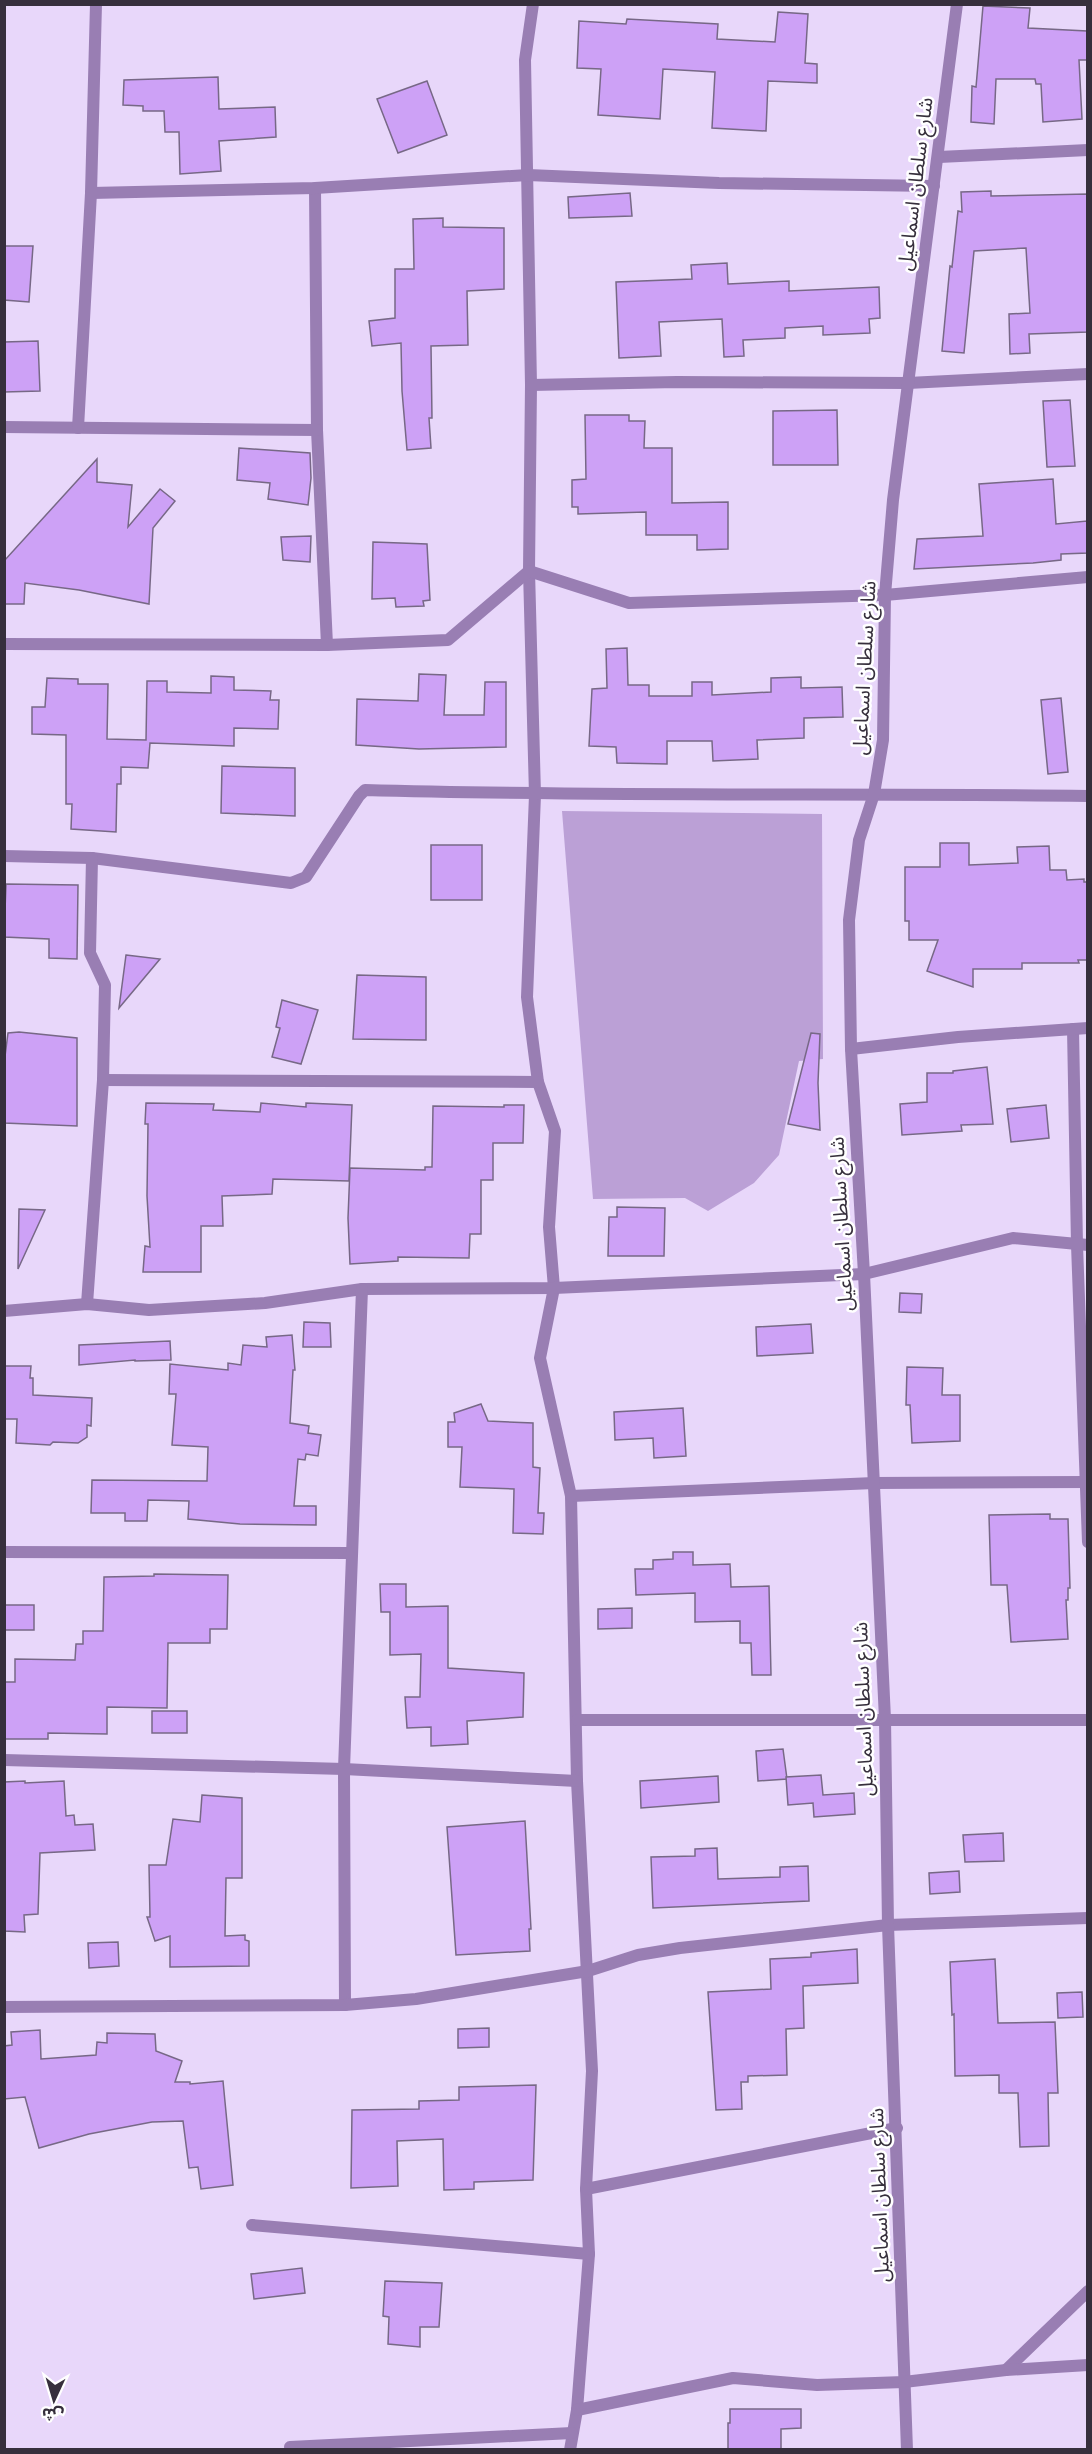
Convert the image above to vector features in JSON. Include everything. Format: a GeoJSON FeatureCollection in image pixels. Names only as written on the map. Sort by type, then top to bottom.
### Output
{"type":"FeatureCollection","features":[{"type":"Feature","properties":{"kind":"street"},"geometry":{"type":"LineString","coordinates":[[78,428],[91,193],[96,4]]}},
{"type":"Feature","properties":{"kind":"street"},"geometry":{"type":"LineString","coordinates":[[533,4],[525,60],[531,385],[529,572],[535,795],[526,997],[538,1082],[555,1131],[549,1227],[554,1288],[540,1358],[571,1496],[577,1781],[592,2071],[586,2189],[589,2254],[577,2410],[570,2450]]}},
{"type":"Feature","properties":{"kind":"street","name":"شارع سلطان اسماعيل"},"geometry":{"type":"LineString","coordinates":[[907,2450],[888,1925],[885,1719],[848,961],[853,879],[859,840],[874,794],[883,740],[885,595],[893,500],[957,4]]}},
{"type":"Feature","properties":{"kind":"street"},"geometry":{"type":"LineString","coordinates":[[939,157],[1088,150]]}},
{"type":"Feature","properties":{"kind":"street"},"geometry":{"type":"LineString","coordinates":[[91,193],[315,188],[528,175],[719,183],[934,186]]}},
{"type":"Feature","properties":{"kind":"street"},"geometry":{"type":"LineString","coordinates":[[315,188],[317,430],[327,645]]}},
{"type":"Feature","properties":{"kind":"street"},"geometry":{"type":"LineString","coordinates":[[531,385],[677,382],[908,383],[1088,374]]}},
{"type":"Feature","properties":{"kind":"street"},"geometry":{"type":"LineString","coordinates":[[4,427],[317,430]]}},
{"type":"Feature","properties":{"kind":"street"},"geometry":{"type":"LineString","coordinates":[[529,572],[629,603],[885,595],[1088,577]]}},
{"type":"Feature","properties":{"kind":"street"},"geometry":{"type":"LineString","coordinates":[[4,644],[327,645],[448,640],[529,572]]}},
{"type":"Feature","properties":{"kind":"street"},"geometry":{"type":"LineString","coordinates":[[4,856],[92,858],[291,883],[306,877],[358,796],[365,790],[535,795],[1088,796]]}},
{"type":"Feature","properties":{"kind":"street"},"geometry":{"type":"LineString","coordinates":[[87,1304],[103,1080],[105,985],[90,953],[92,858]]}},
{"type":"Feature","properties":{"kind":"street"},"geometry":{"type":"LineString","coordinates":[[851,1049],[958,1037],[1088,1028]]}},
{"type":"Feature","properties":{"kind":"street"},"geometry":{"type":"LineString","coordinates":[[1073,1029],[1082,1245],[1088,1542]]}},
{"type":"Feature","properties":{"kind":"street"},"geometry":{"type":"LineString","coordinates":[[103,1080],[538,1082]]}},
{"type":"Feature","properties":{"kind":"street"},"geometry":{"type":"LineString","coordinates":[[4,1311],[87,1304],[149,1310],[265,1304],[362,1289],[554,1288],[864,1274],[1013,1238],[1082,1245]]}},
{"type":"Feature","properties":{"kind":"street"},"geometry":{"type":"LineString","coordinates":[[345,2005],[344,1769],[362,1289]]}},
{"type":"Feature","properties":{"kind":"street"},"geometry":{"type":"LineString","coordinates":[[571,1496],[874,1483],[1087,1482]]}},
{"type":"Feature","properties":{"kind":"street"},"geometry":{"type":"LineString","coordinates":[[4,1552],[352,1553]]}},
{"type":"Feature","properties":{"kind":"street"},"geometry":{"type":"LineString","coordinates":[[577,1720],[1088,1720]]}},
{"type":"Feature","properties":{"kind":"street"},"geometry":{"type":"LineString","coordinates":[[4,1760],[344,1769],[577,1781]]}},
{"type":"Feature","properties":{"kind":"street"},"geometry":{"type":"LineString","coordinates":[[4,2007],[345,2005],[427,1998],[588,1971],[638,1955],[680,1948],[888,1925],[1088,1918]]}},
{"type":"Feature","properties":{"kind":"street"},"geometry":{"type":"LineString","coordinates":[[586,2189],[897,2128]]}},
{"type":"Feature","properties":{"kind":"street"},"geometry":{"type":"LineString","coordinates":[[252,2225],[589,2254]]}},
{"type":"Feature","properties":{"kind":"street"},"geometry":{"type":"LineString","coordinates":[[1006,2370],[1088,2291]]}},
{"type":"Feature","properties":{"kind":"street"},"geometry":{"type":"LineString","coordinates":[[577,2410],[733,2378],[817,2385],[904,2382],[1006,2370],[1088,2365]]}},
{"type":"Feature","properties":{"kind":"street"},"geometry":{"type":"LineString","coordinates":[[290,2447],[572,2433]]}},
{"type":"Feature","properties":{"kind":"shaded area"},"geometry":{"type":"Polygon","coordinates":[[[562,811],[822,814],[823,1059],[799,1061],[779,1155],[754,1183],[708,1211],[685,1198],[593,1199],[562,811]]]}},
{"type":"Feature","properties":{"kind":"building"},"geometry":{"type":"Polygon","coordinates":[[[983,6],[1030,8],[1028,28],[1087,31],[1088,60],[1079,60],[1082,119],[1043,122],[1041,84],[1036,84],[1035,79],[996,79],[994,124],[971,122],[972,86],[976,87],[983,6]]]}},
{"type":"Feature","properties":{"kind":"building"},"geometry":{"type":"Polygon","coordinates":[[[778,12],[808,14],[805,63],[817,64],[817,83],[768,81],[766,131],[712,128],[715,72],[663,69],[660,119],[598,115],[601,69],[577,68],[579,21],[626,24],[627,19],[718,24],[717,39],[775,42],[778,12]]]}},
{"type":"Feature","properties":{"kind":"building"},"geometry":{"type":"Polygon","coordinates":[[[218,77],[219,109],[275,107],[276,137],[219,141],[221,171],[180,174],[179,132],[165,132],[164,111],[143,111],[143,106],[123,105],[124,80],[218,77]]]}},
{"type":"Feature","properties":{"kind":"building"},"geometry":{"type":"Polygon","coordinates":[[[427,81],[447,135],[398,153],[377,99],[427,81]]]}},
{"type":"Feature","properties":{"kind":"building"},"geometry":{"type":"Polygon","coordinates":[[[991,191],[991,196],[1088,194],[1088,332],[1029,334],[1030,353],[1010,354],[1009,314],[1030,313],[1026,248],[974,251],[964,353],[942,351],[950,266],[952,267],[958,211],[962,212],[961,192],[991,191]]]}},
{"type":"Feature","properties":{"kind":"building"},"geometry":{"type":"Polygon","coordinates":[[[630,193],[632,216],[569,218],[568,197],[630,193]]]}},
{"type":"Feature","properties":{"kind":"building"},"geometry":{"type":"Polygon","coordinates":[[[443,218],[443,227],[504,228],[504,289],[467,291],[468,345],[431,346],[432,418],[429,418],[431,448],[407,450],[401,343],[372,346],[369,321],[395,318],[395,269],[414,269],[413,219],[443,218]]]}},
{"type":"Feature","properties":{"kind":"building"},"geometry":{"type":"Polygon","coordinates":[[[4,246],[33,246],[29,302],[4,300],[4,246]]]}},
{"type":"Feature","properties":{"kind":"building"},"geometry":{"type":"Polygon","coordinates":[[[727,263],[728,284],[789,281],[789,291],[879,287],[880,318],[869,319],[870,333],[823,335],[823,326],[785,328],[785,338],[743,340],[744,356],[724,357],[722,319],[659,322],[661,356],[619,358],[616,282],[692,279],[691,265],[727,263]]]}},
{"type":"Feature","properties":{"kind":"building"},"geometry":{"type":"Polygon","coordinates":[[[38,341],[40,391],[4,392],[4,342],[38,341]]]}},
{"type":"Feature","properties":{"kind":"building"},"geometry":{"type":"Polygon","coordinates":[[[1070,400],[1075,466],[1047,467],[1043,401],[1070,400]]]}},
{"type":"Feature","properties":{"kind":"building"},"geometry":{"type":"Polygon","coordinates":[[[837,410],[838,465],[773,465],[773,411],[837,410]]]}},
{"type":"Feature","properties":{"kind":"building"},"geometry":{"type":"Polygon","coordinates":[[[585,415],[629,415],[629,421],[645,421],[644,448],[672,448],[672,503],[728,502],[728,549],[697,550],[697,535],[646,535],[646,512],[578,514],[578,507],[572,507],[572,480],[586,479],[585,415]]]}},
{"type":"Feature","properties":{"kind":"building"},"geometry":{"type":"Polygon","coordinates":[[[239,448],[310,453],[311,478],[308,505],[268,499],[270,483],[237,480],[239,448]]]}},
{"type":"Feature","properties":{"kind":"building"},"geometry":{"type":"Polygon","coordinates":[[[97,459],[97,482],[132,485],[128,527],[160,489],[175,501],[153,528],[149,604],[79,590],[25,583],[24,604],[4,604],[4,561],[97,459]]]}},
{"type":"Feature","properties":{"kind":"building"},"geometry":{"type":"Polygon","coordinates":[[[1053,479],[1056,524],[1087,521],[1088,553],[1061,554],[1061,560],[1033,563],[914,569],[917,539],[983,536],[979,484],[1053,479]]]}},
{"type":"Feature","properties":{"kind":"building"},"geometry":{"type":"Polygon","coordinates":[[[311,536],[310,562],[283,560],[281,537],[311,536]]]}},
{"type":"Feature","properties":{"kind":"building"},"geometry":{"type":"Polygon","coordinates":[[[373,542],[427,544],[430,600],[423,601],[424,606],[396,607],[395,598],[372,599],[373,542]]]}},
{"type":"Feature","properties":{"kind":"building"},"geometry":{"type":"Polygon","coordinates":[[[627,648],[628,685],[649,685],[649,696],[692,696],[692,682],[712,682],[712,695],[771,692],[771,678],[801,677],[801,688],[842,687],[843,717],[804,718],[804,738],[757,740],[758,759],[713,761],[712,741],[667,741],[667,764],[617,763],[616,747],[589,746],[592,689],[607,688],[606,649],[627,648]]]}},
{"type":"Feature","properties":{"kind":"building"},"geometry":{"type":"Polygon","coordinates":[[[419,674],[446,675],[444,715],[484,715],[485,682],[506,682],[506,747],[419,749],[356,745],[357,699],[418,701],[419,674]]]}},
{"type":"Feature","properties":{"kind":"building"},"geometry":{"type":"Polygon","coordinates":[[[211,676],[234,677],[234,690],[271,691],[270,700],[279,700],[278,729],[234,728],[234,746],[150,743],[148,768],[121,767],[121,784],[117,784],[116,832],[71,829],[72,804],[66,804],[66,735],[32,734],[32,707],[45,707],[47,678],[78,679],[78,684],[108,684],[107,739],[146,740],[147,681],[167,681],[167,692],[211,693],[211,676]]]}},
{"type":"Feature","properties":{"kind":"building"},"geometry":{"type":"Polygon","coordinates":[[[1061,698],[1068,772],[1048,774],[1041,700],[1061,698]]]}},
{"type":"Feature","properties":{"kind":"building"},"geometry":{"type":"Polygon","coordinates":[[[222,766],[295,768],[295,816],[221,813],[222,766]]]}},
{"type":"Feature","properties":{"kind":"building"},"geometry":{"type":"Polygon","coordinates":[[[940,843],[969,843],[969,865],[1018,863],[1017,847],[1049,846],[1050,870],[1066,870],[1067,880],[1084,879],[1084,882],[1088,882],[1088,960],[1078,960],[1079,963],[1022,963],[1022,969],[973,969],[973,987],[927,971],[938,940],[909,940],[909,921],[905,921],[905,867],[940,867],[940,843]]]}},
{"type":"Feature","properties":{"kind":"building"},"geometry":{"type":"Polygon","coordinates":[[[431,845],[482,845],[482,900],[431,900],[431,845]]]}},
{"type":"Feature","properties":{"kind":"building"},"geometry":{"type":"Polygon","coordinates":[[[6,884],[78,885],[77,959],[49,958],[49,939],[4,937],[6,884]]]}},
{"type":"Feature","properties":{"kind":"building"},"geometry":{"type":"Polygon","coordinates":[[[126,955],[160,959],[119,1008],[126,955]]]}},
{"type":"Feature","properties":{"kind":"building"},"geometry":{"type":"Polygon","coordinates":[[[357,975],[426,977],[426,1040],[353,1039],[357,975]]]}},
{"type":"Feature","properties":{"kind":"building"},"geometry":{"type":"Polygon","coordinates":[[[282,1000],[318,1010],[301,1064],[272,1057],[280,1028],[276,1027],[282,1000]]]}},
{"type":"Feature","properties":{"kind":"building"},"geometry":{"type":"Polygon","coordinates":[[[8,1033],[77,1038],[77,1126],[4,1123],[4,1064],[8,1033]]]}},
{"type":"Feature","properties":{"kind":"building"},"geometry":{"type":"Polygon","coordinates":[[[811,1033],[820,1034],[818,1083],[820,1130],[788,1124],[811,1033]]]}},
{"type":"Feature","properties":{"kind":"building"},"geometry":{"type":"Polygon","coordinates":[[[987,1067],[993,1124],[961,1125],[962,1131],[902,1135],[900,1104],[927,1102],[927,1073],[953,1073],[953,1071],[987,1067]]]}},
{"type":"Feature","properties":{"kind":"building"},"geometry":{"type":"Polygon","coordinates":[[[146,1103],[214,1104],[213,1110],[260,1112],[261,1103],[306,1107],[306,1103],[352,1105],[349,1181],[273,1179],[272,1194],[222,1196],[223,1226],[201,1226],[201,1272],[143,1272],[145,1246],[150,1247],[146,1103]]]}},
{"type":"Feature","properties":{"kind":"building"},"geometry":{"type":"Polygon","coordinates":[[[504,1105],[524,1105],[523,1143],[493,1143],[493,1180],[481,1180],[481,1234],[470,1234],[469,1258],[398,1257],[398,1261],[350,1264],[348,1218],[350,1168],[425,1170],[425,1167],[432,1167],[433,1106],[504,1107],[504,1105]]]}},
{"type":"Feature","properties":{"kind":"building"},"geometry":{"type":"Polygon","coordinates":[[[1046,1105],[1049,1138],[1011,1142],[1007,1109],[1046,1105]]]}},
{"type":"Feature","properties":{"kind":"building"},"geometry":{"type":"Polygon","coordinates":[[[617,1207],[665,1208],[664,1256],[608,1256],[609,1217],[617,1217],[617,1207]]]}},
{"type":"Feature","properties":{"kind":"building"},"geometry":{"type":"Polygon","coordinates":[[[19,1209],[45,1210],[18,1269],[19,1209]]]}},
{"type":"Feature","properties":{"kind":"building"},"geometry":{"type":"Polygon","coordinates":[[[900,1293],[922,1294],[921,1313],[899,1312],[900,1293]]]}},
{"type":"Feature","properties":{"kind":"building"},"geometry":{"type":"Polygon","coordinates":[[[304,1322],[330,1323],[331,1347],[303,1347],[304,1322]]]}},
{"type":"Feature","properties":{"kind":"building"},"geometry":{"type":"Polygon","coordinates":[[[811,1324],[813,1353],[757,1356],[756,1327],[811,1324]]]}},
{"type":"Feature","properties":{"kind":"building"},"geometry":{"type":"Polygon","coordinates":[[[292,1335],[295,1370],[293,1370],[290,1423],[309,1426],[308,1433],[321,1435],[318,1456],[306,1454],[305,1460],[298,1459],[294,1506],[316,1506],[316,1525],[240,1524],[188,1519],[189,1501],[148,1500],[147,1521],[125,1521],[125,1513],[91,1513],[92,1480],[207,1481],[208,1447],[172,1445],[176,1394],[169,1394],[170,1364],[228,1370],[228,1363],[241,1365],[243,1345],[267,1347],[266,1337],[292,1335]]]}},
{"type":"Feature","properties":{"kind":"building"},"geometry":{"type":"Polygon","coordinates":[[[170,1341],[171,1360],[135,1360],[79,1365],[79,1345],[170,1341]]]}},
{"type":"Feature","properties":{"kind":"building"},"geometry":{"type":"Polygon","coordinates":[[[4,1366],[31,1366],[30,1378],[33,1378],[33,1395],[92,1398],[91,1426],[87,1425],[87,1437],[78,1443],[53,1442],[50,1445],[16,1443],[17,1419],[4,1419],[4,1366]]]}},
{"type":"Feature","properties":{"kind":"building"},"geometry":{"type":"Polygon","coordinates":[[[907,1367],[943,1368],[942,1395],[960,1395],[960,1441],[912,1443],[910,1405],[906,1405],[907,1367]]]}},
{"type":"Feature","properties":{"kind":"building"},"geometry":{"type":"Polygon","coordinates":[[[481,1404],[488,1421],[533,1423],[533,1467],[540,1468],[538,1513],[544,1513],[543,1534],[513,1533],[514,1489],[460,1487],[462,1447],[448,1447],[448,1422],[455,1422],[454,1413],[481,1404]]]}},
{"type":"Feature","properties":{"kind":"building"},"geometry":{"type":"Polygon","coordinates":[[[683,1408],[686,1456],[654,1458],[653,1438],[615,1440],[614,1412],[683,1408]]]}},
{"type":"Feature","properties":{"kind":"building"},"geometry":{"type":"Polygon","coordinates":[[[1050,1514],[1050,1519],[1068,1519],[1070,1588],[1068,1588],[1068,1600],[1066,1600],[1068,1639],[1011,1642],[1007,1585],[991,1585],[989,1515],[1050,1514]]]}},
{"type":"Feature","properties":{"kind":"building"},"geometry":{"type":"Polygon","coordinates":[[[673,1552],[693,1552],[693,1565],[730,1564],[731,1587],[769,1586],[771,1675],[752,1675],[751,1643],[740,1643],[740,1621],[695,1622],[695,1593],[636,1595],[635,1569],[653,1569],[653,1560],[673,1559],[673,1552]]]}},
{"type":"Feature","properties":{"kind":"building"},"geometry":{"type":"Polygon","coordinates":[[[154,1574],[228,1575],[227,1629],[210,1629],[210,1643],[168,1643],[167,1708],[107,1707],[107,1734],[48,1733],[48,1739],[4,1739],[4,1682],[15,1682],[15,1659],[75,1660],[76,1644],[83,1644],[83,1631],[103,1631],[104,1577],[154,1576],[154,1574]]]}},
{"type":"Feature","properties":{"kind":"building"},"geometry":{"type":"Polygon","coordinates":[[[380,1584],[406,1584],[406,1607],[448,1606],[448,1668],[524,1673],[523,1717],[467,1721],[468,1744],[431,1746],[431,1727],[407,1728],[405,1697],[420,1697],[421,1654],[390,1655],[390,1612],[381,1612],[380,1584]]]}},
{"type":"Feature","properties":{"kind":"building"},"geometry":{"type":"Polygon","coordinates":[[[4,1605],[34,1605],[34,1630],[4,1630],[4,1605]]]}},
{"type":"Feature","properties":{"kind":"building"},"geometry":{"type":"Polygon","coordinates":[[[632,1608],[632,1628],[598,1629],[598,1609],[632,1608]]]}},
{"type":"Feature","properties":{"kind":"building"},"geometry":{"type":"Polygon","coordinates":[[[152,1711],[187,1711],[187,1733],[152,1733],[152,1711]]]}},
{"type":"Feature","properties":{"kind":"building"},"geometry":{"type":"Polygon","coordinates":[[[783,1749],[787,1779],[758,1781],[756,1751],[783,1749]]]}},
{"type":"Feature","properties":{"kind":"building"},"geometry":{"type":"Polygon","coordinates":[[[821,1775],[823,1795],[854,1793],[855,1814],[814,1817],[813,1803],[788,1805],[786,1777],[821,1775]]]}},
{"type":"Feature","properties":{"kind":"building"},"geometry":{"type":"Polygon","coordinates":[[[718,1776],[719,1802],[641,1808],[640,1781],[718,1776]]]}},
{"type":"Feature","properties":{"kind":"building"},"geometry":{"type":"Polygon","coordinates":[[[25,1781],[25,1783],[64,1781],[66,1816],[74,1815],[75,1825],[93,1824],[95,1850],[40,1853],[38,1914],[24,1915],[25,1932],[4,1931],[4,1782],[25,1781]]]}},
{"type":"Feature","properties":{"kind":"building"},"geometry":{"type":"Polygon","coordinates":[[[202,1795],[242,1798],[242,1878],[226,1878],[225,1936],[245,1935],[245,1940],[249,1941],[249,1966],[170,1967],[170,1936],[155,1941],[147,1917],[150,1917],[149,1865],[166,1865],[173,1819],[200,1822],[202,1795]]]}},
{"type":"Feature","properties":{"kind":"building"},"geometry":{"type":"Polygon","coordinates":[[[525,1821],[531,1929],[529,1929],[530,1951],[456,1955],[447,1827],[525,1821]]]}},
{"type":"Feature","properties":{"kind":"building"},"geometry":{"type":"Polygon","coordinates":[[[1003,1833],[1004,1861],[965,1862],[963,1835],[1003,1833]]]}},
{"type":"Feature","properties":{"kind":"building"},"geometry":{"type":"Polygon","coordinates":[[[717,1848],[718,1879],[780,1877],[780,1867],[808,1866],[809,1901],[653,1908],[651,1857],[695,1856],[695,1849],[717,1848]]]}},
{"type":"Feature","properties":{"kind":"building"},"geometry":{"type":"Polygon","coordinates":[[[959,1871],[960,1892],[930,1894],[929,1873],[959,1871]]]}},
{"type":"Feature","properties":{"kind":"building"},"geometry":{"type":"Polygon","coordinates":[[[118,1942],[119,1966],[89,1968],[88,1943],[118,1942]]]}},
{"type":"Feature","properties":{"kind":"building"},"geometry":{"type":"Polygon","coordinates":[[[857,1949],[858,1983],[803,1986],[804,2028],[786,2029],[787,2075],[748,2076],[748,2082],[741,2082],[742,2109],[716,2110],[708,1992],[771,1989],[770,1959],[811,1957],[811,1953],[857,1949]]]}},
{"type":"Feature","properties":{"kind":"building"},"geometry":{"type":"Polygon","coordinates":[[[995,1959],[998,2023],[1055,2022],[1058,2093],[1048,2093],[1049,2146],[1020,2147],[1018,2093],[999,2093],[999,2075],[955,2076],[950,1962],[995,1959]]]}},
{"type":"Feature","properties":{"kind":"building"},"geometry":{"type":"Polygon","coordinates":[[[1082,1992],[1083,2017],[1058,2018],[1057,1993],[1082,1992]]]}},
{"type":"Feature","properties":{"kind":"building"},"geometry":{"type":"Polygon","coordinates":[[[489,2028],[489,2047],[458,2048],[458,2029],[489,2028]]]}},
{"type":"Feature","properties":{"kind":"building"},"geometry":{"type":"Polygon","coordinates":[[[40,2030],[41,2059],[96,2055],[97,2042],[107,2043],[107,2033],[155,2034],[156,2051],[182,2061],[175,2082],[190,2082],[190,2084],[223,2081],[233,2185],[201,2189],[198,2167],[189,2168],[183,2121],[152,2122],[89,2134],[39,2148],[25,2097],[4,2099],[4,2046],[12,2045],[11,2032],[40,2030]]]}},
{"type":"Feature","properties":{"kind":"building"},"geometry":{"type":"Polygon","coordinates":[[[536,2085],[533,2180],[474,2182],[474,2189],[444,2190],[443,2139],[397,2141],[398,2186],[351,2188],[352,2110],[419,2109],[419,2101],[459,2100],[459,2087],[536,2085]]]}},
{"type":"Feature","properties":{"kind":"building"},"geometry":{"type":"Polygon","coordinates":[[[302,2268],[305,2293],[254,2299],[251,2274],[302,2268]]]}},
{"type":"Feature","properties":{"kind":"building"},"geometry":{"type":"Polygon","coordinates":[[[385,2281],[442,2283],[439,2327],[420,2327],[420,2347],[388,2344],[389,2317],[383,2316],[385,2281]]]}},
{"type":"Feature","properties":{"kind":"building"},"geometry":{"type":"Polygon","coordinates":[[[730,2409],[801,2409],[801,2428],[781,2429],[781,2450],[728,2450],[730,2409]]]}}]}
